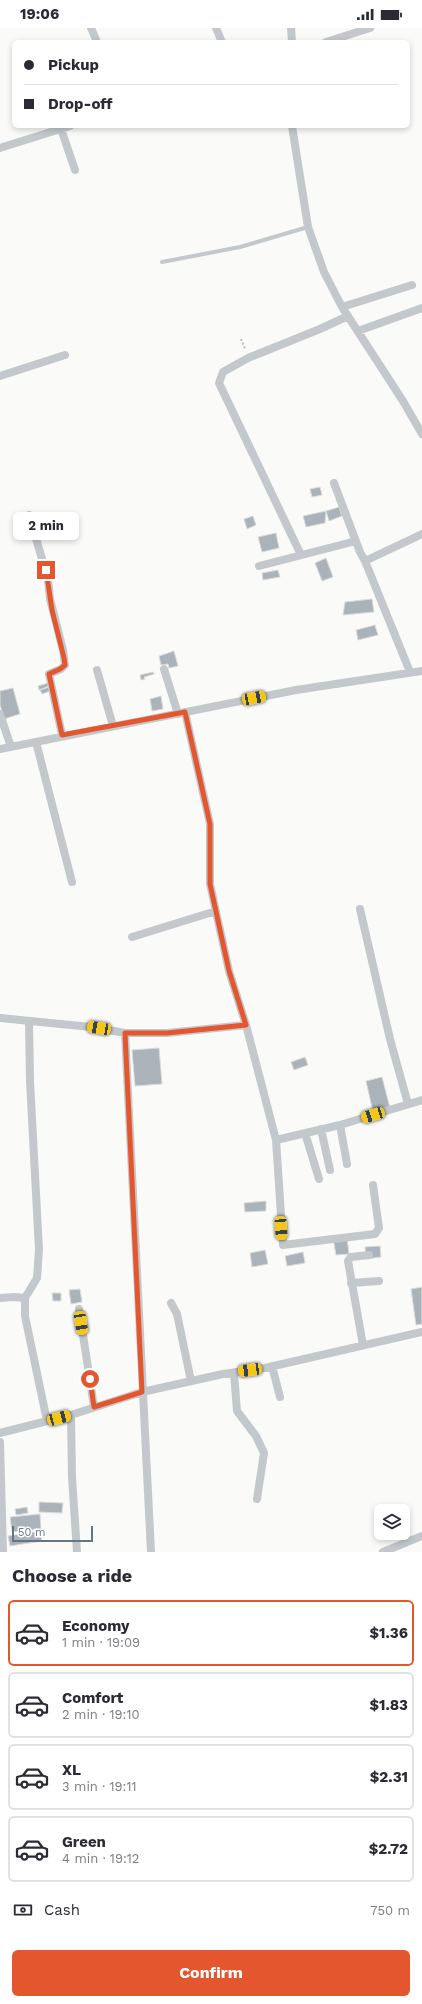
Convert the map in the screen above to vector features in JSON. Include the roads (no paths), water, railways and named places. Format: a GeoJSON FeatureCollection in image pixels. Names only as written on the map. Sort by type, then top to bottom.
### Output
{"type":"FeatureCollection","features":[{"type":"Feature","properties":{"kind":"street"},"geometry":{"type":"LineString","coordinates":[[91,28],[96,40]]}},
{"type":"Feature","properties":{"kind":"street"},"geometry":{"type":"LineString","coordinates":[[216,28],[221,40]]}},
{"type":"Feature","properties":{"kind":"street"},"geometry":{"type":"LineString","coordinates":[[291,28],[292,40]]}},
{"type":"Feature","properties":{"kind":"street"},"geometry":{"type":"LineString","coordinates":[[332,40],[370,28]]}},
{"type":"Feature","properties":{"kind":"street"},"geometry":{"type":"LineString","coordinates":[[355,33],[356,40]]}},
{"type":"Feature","properties":{"kind":"street"},"geometry":{"type":"LineString","coordinates":[[0,148],[64,128]]}},
{"type":"Feature","properties":{"kind":"street"},"geometry":{"type":"LineString","coordinates":[[292,128],[308,227],[324,272],[342,307],[403,401],[422,434]]}},
{"type":"Feature","properties":{"kind":"street"},"geometry":{"type":"LineString","coordinates":[[61,129],[75,170]]}},
{"type":"Feature","properties":{"kind":"street"},"geometry":{"type":"LineString","coordinates":[[342,307],[412,285]]}},
{"type":"Feature","properties":{"kind":"street"},"geometry":{"type":"LineString","coordinates":[[358,331],[422,308]]}},
{"type":"Feature","properties":{"kind":"street"},"geometry":{"type":"LineString","coordinates":[[302,555],[219,382],[223,372],[248,358],[348,316]]}},
{"type":"Feature","properties":{"kind":"street"},"geometry":{"type":"LineString","coordinates":[[0,376],[65,355]]}},
{"type":"Feature","properties":{"kind":"street"},"geometry":{"type":"LineString","coordinates":[[334,483],[356,541],[410,672]]}},
{"type":"Feature","properties":{"kind":"street"},"geometry":{"type":"LineString","coordinates":[[29,515],[48,579],[51,605],[64,654],[65,665],[49,674],[62,735]]}},
{"type":"Feature","properties":{"kind":"street"},"geometry":{"type":"LineString","coordinates":[[365,561],[422,534]]}},
{"type":"Feature","properties":{"kind":"street"},"geometry":{"type":"LineString","coordinates":[[259,566],[356,541]]}},
{"type":"Feature","properties":{"kind":"street"},"geometry":{"type":"LineString","coordinates":[[164,669],[181,713],[210,824],[210,884],[229,971],[246,1025],[276,1140],[283,1245],[375,1234],[379,1228],[372,1185]]}},
{"type":"Feature","properties":{"kind":"street"},"geometry":{"type":"LineString","coordinates":[[97,670],[113,726]]}},
{"type":"Feature","properties":{"kind":"street"},"geometry":{"type":"LineString","coordinates":[[0,749],[62,735],[296,690],[422,671]]}},
{"type":"Feature","properties":{"kind":"street"},"geometry":{"type":"LineString","coordinates":[[0,714],[11,747]]}},
{"type":"Feature","properties":{"kind":"street"},"geometry":{"type":"LineString","coordinates":[[36,742],[72,882]]}},
{"type":"Feature","properties":{"kind":"street"},"geometry":{"type":"LineString","coordinates":[[360,909],[390,1039],[408,1104]]}},
{"type":"Feature","properties":{"kind":"street"},"geometry":{"type":"LineString","coordinates":[[132,937],[216,911]]}},
{"type":"Feature","properties":{"kind":"street"},"geometry":{"type":"LineString","coordinates":[[0,1018],[91,1027],[125,1033],[167,1033],[246,1025]]}},
{"type":"Feature","properties":{"kind":"street"},"geometry":{"type":"LineString","coordinates":[[29,1022],[30,1081],[39,1250],[37,1278],[25,1298],[25,1316],[47,1421]]}},
{"type":"Feature","properties":{"kind":"street"},"geometry":{"type":"LineString","coordinates":[[125,1033],[151,1552]]}},
{"type":"Feature","properties":{"kind":"street"},"geometry":{"type":"LineString","coordinates":[[276,1140],[340,1125],[422,1100]]}},
{"type":"Feature","properties":{"kind":"street"},"geometry":{"type":"LineString","coordinates":[[340,1125],[347,1164]]}},
{"type":"Feature","properties":{"kind":"street"},"geometry":{"type":"LineString","coordinates":[[321,1129],[330,1170]]}},
{"type":"Feature","properties":{"kind":"street"},"geometry":{"type":"LineString","coordinates":[[305,1133],[319,1179]]}},
{"type":"Feature","properties":{"kind":"street"},"geometry":{"type":"LineString","coordinates":[[363,1345],[348,1261],[351,1257],[369,1255]]}},
{"type":"Feature","properties":{"kind":"street"},"geometry":{"type":"LineString","coordinates":[[351,1283],[379,1281]]}},
{"type":"Feature","properties":{"kind":"street"},"geometry":{"type":"LineString","coordinates":[[0,1298],[14,1296],[25,1298]]}},
{"type":"Feature","properties":{"kind":"street"},"geometry":{"type":"LineString","coordinates":[[171,1303],[178,1319],[191,1381]]}},
{"type":"Feature","properties":{"kind":"street"},"geometry":{"type":"LineString","coordinates":[[79,1309],[94,1407]]}},
{"type":"Feature","properties":{"kind":"street"},"geometry":{"type":"LineString","coordinates":[[0,1433],[71,1415],[142,1392],[234,1372],[272,1366],[422,1332]]}},
{"type":"Feature","properties":{"kind":"street"},"geometry":{"type":"LineString","coordinates":[[272,1366],[280,1397]]}},
{"type":"Feature","properties":{"kind":"street"},"geometry":{"type":"LineString","coordinates":[[234,1372],[237,1411],[256,1436],[264,1453],[257,1499]]}},
{"type":"Feature","properties":{"kind":"street"},"geometry":{"type":"LineString","coordinates":[[71,1415],[72,1477],[77,1552]]}},
{"type":"Feature","properties":{"kind":"street"},"geometry":{"type":"LineString","coordinates":[[0,1442],[3,1552]]}},
{"type":"Feature","properties":{"kind":"street"},"geometry":{"type":"LineString","coordinates":[[383,1552],[422,1536]]}},
{"type":"Feature","properties":{"kind":"lane"},"geometry":{"type":"LineString","coordinates":[[162,262],[240,247],[308,227]]}}]}
